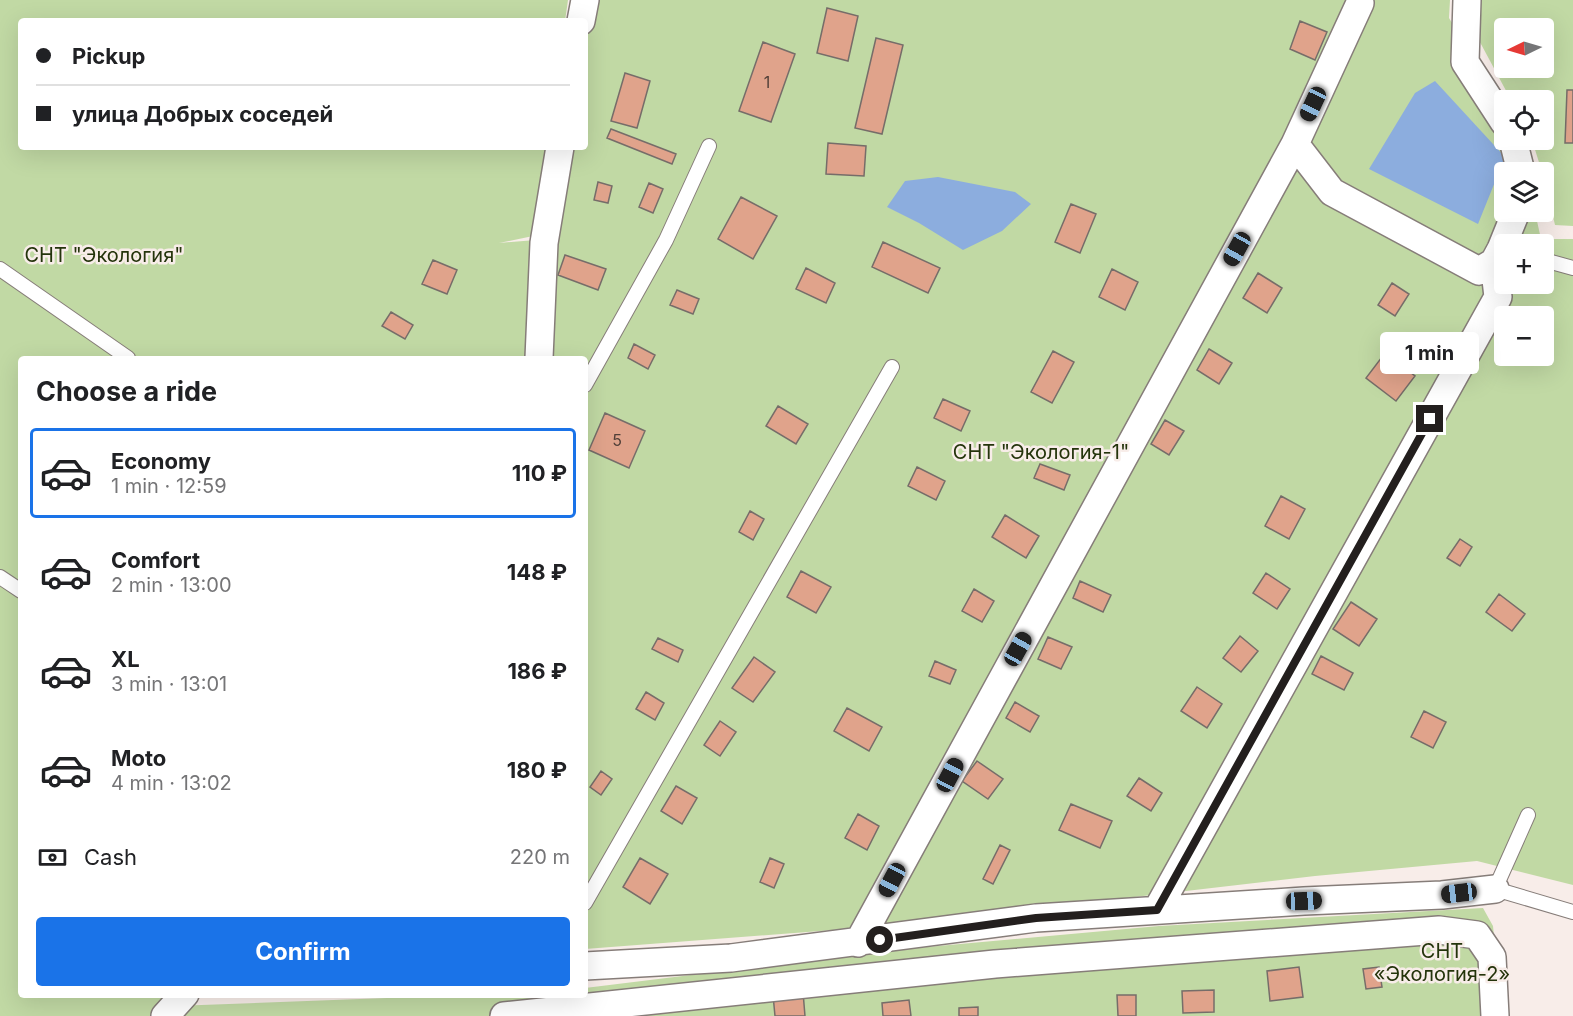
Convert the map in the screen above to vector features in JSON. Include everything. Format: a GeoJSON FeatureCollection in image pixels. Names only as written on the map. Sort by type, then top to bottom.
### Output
{"type":"FeatureCollection","features":[{"type":"Feature","properties":{"kind":"street"},"geometry":{"type":"LineString","coordinates":[[582,18],[585,0]]}},
{"type":"Feature","properties":{"kind":"street"},"geometry":{"type":"LineString","coordinates":[[1467,0],[1466,62],[1494,106]]}},
{"type":"Feature","properties":{"kind":"street"},"geometry":{"type":"LineString","coordinates":[[858,943],[1294,144],[1360,2]]}},
{"type":"Feature","properties":{"kind":"street"},"geometry":{"type":"LineString","coordinates":[[1294,144],[1332,192],[1479,270],[1494,263]]}},
{"type":"Feature","properties":{"kind":"street"},"geometry":{"type":"LineString","coordinates":[[539,356],[544,243],[560,150]]}},
{"type":"Feature","properties":{"kind":"street"},"geometry":{"type":"LineString","coordinates":[[1157,910],[1498,294]]}},
{"type":"Feature","properties":{"kind":"street"},"geometry":{"type":"LineString","coordinates":[[588,966],[731,958],[1036,918],[1442,895],[1495,889]]}},
{"type":"Feature","properties":{"kind":"street"},"geometry":{"type":"LineString","coordinates":[[504,1016],[995,964],[1439,930],[1477,934],[1492,957],[1495,1016]]}},
{"type":"Feature","properties":{"kind":"street"},"geometry":{"type":"LineString","coordinates":[[165,1016],[181,998]]}},
{"type":"Feature","properties":{"kind":"lane"},"geometry":{"type":"LineString","coordinates":[[588,380],[666,240],[709,146]]}},
{"type":"Feature","properties":{"kind":"lane"},"geometry":{"type":"LineString","coordinates":[[1554,263],[1573,268]]}},
{"type":"Feature","properties":{"kind":"lane"},"geometry":{"type":"LineString","coordinates":[[0,269],[125,356]]}},
{"type":"Feature","properties":{"kind":"lane"},"geometry":{"type":"LineString","coordinates":[[588,898],[892,367]]}},
{"type":"Feature","properties":{"kind":"lane"},"geometry":{"type":"LineString","coordinates":[[0,577],[18,589]]}},
{"type":"Feature","properties":{"kind":"lane"},"geometry":{"type":"LineString","coordinates":[[1528,815],[1495,889],[1573,912]]}},
{"type":"Feature","properties":{"kind":"green space","name":"СНТ \"Экология-1\""},"geometry":{"type":"Polygon","coordinates":[[[0,0],[568,0],[565,18],[18,18],[18,150],[546,150],[533,236],[499,243],[536,240],[555,150],[588,150],[588,18],[585,18],[587,0],[1450,0],[1449,18],[1494,90],[1494,150],[1519,150],[1524,162],[1494,162],[1494,222],[1537,222],[1540,234],[1494,234],[1494,294],[1554,294],[1554,239],[1573,239],[1573,885],[1477,861],[1315,876],[885,926],[588,949],[588,356],[18,356],[18,998],[164,998],[174,1006],[386,998],[588,998],[588,988],[894,950],[1159,926],[1483,908],[1493,926],[1502,1016],[0,1016],[0,0]]]}},
{"type":"Feature","properties":{"kind":"green space"},"geometry":{"type":"Polygon","coordinates":[[[1477,0],[1573,0],[1573,226],[1555,225],[1554,162],[1539,162],[1535,150],[1554,150],[1554,90],[1506,90],[1499,78],[1554,78],[1554,18],[1494,18],[1494,68],[1474,31],[1477,0]]]}},
{"type":"Feature","properties":{"kind":"water"},"geometry":{"type":"Polygon","coordinates":[[[1435,81],[1494,145],[1494,150],[1499,150],[1505,157],[1503,162],[1494,162],[1494,184],[1478,224],[1369,169],[1415,93],[1435,81]]]}},
{"type":"Feature","properties":{"kind":"water"},"geometry":{"type":"Polygon","coordinates":[[[938,177],[1015,192],[1031,204],[1002,231],[963,250],[919,223],[887,207],[905,181],[938,177]]]}},
{"type":"Feature","properties":{"kind":"building"},"geometry":{"type":"Polygon","coordinates":[[[827,8],[858,16],[848,61],[817,53],[827,8]]]}},
{"type":"Feature","properties":{"kind":"building"},"geometry":{"type":"Polygon","coordinates":[[[1300,21],[1327,32],[1315,60],[1290,49],[1300,21]]]}},
{"type":"Feature","properties":{"kind":"building"},"geometry":{"type":"Polygon","coordinates":[[[876,38],[903,45],[882,134],[855,128],[876,38]]]}},
{"type":"Feature","properties":{"kind":"building"},"geometry":{"type":"Polygon","coordinates":[[[763,42],[795,54],[771,122],[739,111],[763,42]]]}},
{"type":"Feature","properties":{"kind":"building"},"geometry":{"type":"Polygon","coordinates":[[[625,73],[650,81],[637,128],[611,121],[625,73]]]}},
{"type":"Feature","properties":{"kind":"building"},"geometry":{"type":"Polygon","coordinates":[[[1567,90],[1573,90],[1573,143],[1565,143],[1567,90]]]}},
{"type":"Feature","properties":{"kind":"building"},"geometry":{"type":"Polygon","coordinates":[[[611,129],[676,154],[672,164],[607,138],[611,129]]]}},
{"type":"Feature","properties":{"kind":"building"},"geometry":{"type":"Polygon","coordinates":[[[828,143],[866,146],[864,176],[826,174],[828,143]]]}},
{"type":"Feature","properties":{"kind":"building"},"geometry":{"type":"Polygon","coordinates":[[[598,182],[612,186],[608,203],[594,200],[598,182]]]}},
{"type":"Feature","properties":{"kind":"building"},"geometry":{"type":"Polygon","coordinates":[[[649,183],[663,189],[653,213],[639,207],[649,183]]]}},
{"type":"Feature","properties":{"kind":"building"},"geometry":{"type":"Polygon","coordinates":[[[741,197],[777,216],[753,259],[718,239],[741,197]]]}},
{"type":"Feature","properties":{"kind":"building"},"geometry":{"type":"Polygon","coordinates":[[[1071,204],[1096,214],[1080,253],[1055,242],[1071,204]]]}},
{"type":"Feature","properties":{"kind":"building"},"geometry":{"type":"Polygon","coordinates":[[[883,242],[940,268],[928,293],[872,267],[883,242]]]}},
{"type":"Feature","properties":{"kind":"building"},"geometry":{"type":"Polygon","coordinates":[[[565,255],[606,269],[598,290],[558,275],[565,255]]]}},
{"type":"Feature","properties":{"kind":"building"},"geometry":{"type":"Polygon","coordinates":[[[433,260],[457,270],[447,294],[422,284],[433,260]]]}},
{"type":"Feature","properties":{"kind":"building"},"geometry":{"type":"Polygon","coordinates":[[[806,268],[835,283],[826,303],[796,289],[806,268]]]}},
{"type":"Feature","properties":{"kind":"building"},"geometry":{"type":"Polygon","coordinates":[[[1112,269],[1138,282],[1125,310],[1099,297],[1112,269]]]}},
{"type":"Feature","properties":{"kind":"building"},"geometry":{"type":"Polygon","coordinates":[[[1258,273],[1282,288],[1267,313],[1243,298],[1258,273]]]}},
{"type":"Feature","properties":{"kind":"building"},"geometry":{"type":"Polygon","coordinates":[[[1392,283],[1409,294],[1395,316],[1378,305],[1392,283]]]}},
{"type":"Feature","properties":{"kind":"building"},"geometry":{"type":"Polygon","coordinates":[[[677,290],[699,299],[693,314],[670,305],[677,290]]]}},
{"type":"Feature","properties":{"kind":"building"},"geometry":{"type":"Polygon","coordinates":[[[391,312],[413,325],[405,339],[382,326],[391,312]]]}},
{"type":"Feature","properties":{"kind":"building"},"geometry":{"type":"Polygon","coordinates":[[[634,344],[655,355],[648,369],[628,358],[634,344]]]}},
{"type":"Feature","properties":{"kind":"building"},"geometry":{"type":"Polygon","coordinates":[[[1209,349],[1232,363],[1219,384],[1197,370],[1209,349]]]}},
{"type":"Feature","properties":{"kind":"building"},"geometry":{"type":"Polygon","coordinates":[[[1053,351],[1074,362],[1052,403],[1031,392],[1053,351]]]}},
{"type":"Feature","properties":{"kind":"building"},"geometry":{"type":"Polygon","coordinates":[[[1385,353],[1415,376],[1396,401],[1366,378],[1385,353]]]}},
{"type":"Feature","properties":{"kind":"building"},"geometry":{"type":"Polygon","coordinates":[[[943,399],[970,411],[961,431],[934,418],[943,399]]]}},
{"type":"Feature","properties":{"kind":"building"},"geometry":{"type":"Polygon","coordinates":[[[778,406],[808,424],[796,444],[766,426],[778,406]]]}},
{"type":"Feature","properties":{"kind":"building"},"geometry":{"type":"Polygon","coordinates":[[[605,413],[645,431],[629,468],[589,450],[605,413]]]}},
{"type":"Feature","properties":{"kind":"building"},"geometry":{"type":"Polygon","coordinates":[[[1165,420],[1184,431],[1169,455],[1151,444],[1165,420]]]}},
{"type":"Feature","properties":{"kind":"building"},"geometry":{"type":"Polygon","coordinates":[[[1040,464],[1070,475],[1064,490],[1034,478],[1040,464]]]}},
{"type":"Feature","properties":{"kind":"building"},"geometry":{"type":"Polygon","coordinates":[[[917,467],[945,481],[936,500],[908,486],[917,467]]]}},
{"type":"Feature","properties":{"kind":"building"},"geometry":{"type":"Polygon","coordinates":[[[1281,496],[1305,509],[1289,539],[1265,526],[1281,496]]]}},
{"type":"Feature","properties":{"kind":"building"},"geometry":{"type":"Polygon","coordinates":[[[750,511],[764,519],[753,540],[739,532],[750,511]]]}},
{"type":"Feature","properties":{"kind":"building"},"geometry":{"type":"Polygon","coordinates":[[[1005,515],[1039,536],[1026,558],[992,537],[1005,515]]]}},
{"type":"Feature","properties":{"kind":"building"},"geometry":{"type":"Polygon","coordinates":[[[1460,539],[1472,547],[1460,566],[1447,558],[1460,539]]]}},
{"type":"Feature","properties":{"kind":"building"},"geometry":{"type":"Polygon","coordinates":[[[801,571],[831,587],[816,613],[787,597],[801,571]]]}},
{"type":"Feature","properties":{"kind":"building"},"geometry":{"type":"Polygon","coordinates":[[[1266,573],[1290,589],[1277,609],[1253,593],[1266,573]]]}},
{"type":"Feature","properties":{"kind":"building"},"geometry":{"type":"Polygon","coordinates":[[[1080,581],[1111,595],[1103,612],[1073,598],[1080,581]]]}},
{"type":"Feature","properties":{"kind":"building"},"geometry":{"type":"Polygon","coordinates":[[[974,589],[994,601],[982,622],[962,611],[974,589]]]}},
{"type":"Feature","properties":{"kind":"building"},"geometry":{"type":"Polygon","coordinates":[[[1499,594],[1525,614],[1512,631],[1486,612],[1499,594]]]}},
{"type":"Feature","properties":{"kind":"building"},"geometry":{"type":"Polygon","coordinates":[[[1351,602],[1377,619],[1359,646],[1333,629],[1351,602]]]}},
{"type":"Feature","properties":{"kind":"building"},"geometry":{"type":"Polygon","coordinates":[[[1240,636],[1258,651],[1241,672],[1223,658],[1240,636]]]}},
{"type":"Feature","properties":{"kind":"building"},"geometry":{"type":"Polygon","coordinates":[[[1048,637],[1072,647],[1061,669],[1038,659],[1048,637]]]}},
{"type":"Feature","properties":{"kind":"building"},"geometry":{"type":"Polygon","coordinates":[[[658,638],[683,650],[678,662],[652,649],[658,638]]]}},
{"type":"Feature","properties":{"kind":"building"},"geometry":{"type":"Polygon","coordinates":[[[1321,656],[1353,673],[1344,690],[1312,674],[1321,656]]]}},
{"type":"Feature","properties":{"kind":"building"},"geometry":{"type":"Polygon","coordinates":[[[754,657],[775,672],[753,702],[732,688],[754,657]]]}},
{"type":"Feature","properties":{"kind":"building"},"geometry":{"type":"Polygon","coordinates":[[[935,661],[956,670],[950,684],[929,676],[935,661]]]}},
{"type":"Feature","properties":{"kind":"building"},"geometry":{"type":"Polygon","coordinates":[[[1197,687],[1222,704],[1207,728],[1181,711],[1197,687]]]}},
{"type":"Feature","properties":{"kind":"building"},"geometry":{"type":"Polygon","coordinates":[[[646,692],[664,703],[655,720],[636,709],[646,692]]]}},
{"type":"Feature","properties":{"kind":"building"},"geometry":{"type":"Polygon","coordinates":[[[1015,702],[1039,716],[1030,732],[1006,718],[1015,702]]]}},
{"type":"Feature","properties":{"kind":"building"},"geometry":{"type":"Polygon","coordinates":[[[847,708],[882,727],[869,751],[834,731],[847,708]]]}},
{"type":"Feature","properties":{"kind":"building"},"geometry":{"type":"Polygon","coordinates":[[[1424,711],[1446,722],[1433,748],[1411,737],[1424,711]]]}},
{"type":"Feature","properties":{"kind":"building"},"geometry":{"type":"Polygon","coordinates":[[[720,721],[736,732],[720,756],[704,745],[720,721]]]}},
{"type":"Feature","properties":{"kind":"building"},"geometry":{"type":"Polygon","coordinates":[[[977,761],[1003,779],[988,799],[962,781],[977,761]]]}},
{"type":"Feature","properties":{"kind":"building"},"geometry":{"type":"Polygon","coordinates":[[[601,771],[612,779],[601,795],[590,787],[601,771]]]}},
{"type":"Feature","properties":{"kind":"building"},"geometry":{"type":"Polygon","coordinates":[[[1139,778],[1162,793],[1151,811],[1127,796],[1139,778]]]}},
{"type":"Feature","properties":{"kind":"building"},"geometry":{"type":"Polygon","coordinates":[[[676,786],[697,798],[682,824],[661,811],[676,786]]]}},
{"type":"Feature","properties":{"kind":"building"},"geometry":{"type":"Polygon","coordinates":[[[1071,804],[1112,821],[1100,848],[1059,830],[1071,804]]]}},
{"type":"Feature","properties":{"kind":"building"},"geometry":{"type":"Polygon","coordinates":[[[858,814],[879,826],[867,850],[845,838],[858,814]]]}},
{"type":"Feature","properties":{"kind":"building"},"geometry":{"type":"Polygon","coordinates":[[[1000,845],[1010,850],[993,884],[983,879],[1000,845]]]}},
{"type":"Feature","properties":{"kind":"building"},"geometry":{"type":"Polygon","coordinates":[[[640,858],[668,874],[650,904],[623,887],[640,858]]]}},
{"type":"Feature","properties":{"kind":"building"},"geometry":{"type":"Polygon","coordinates":[[[770,858],[784,864],[774,888],[760,882],[770,858]]]}},
{"type":"Feature","properties":{"kind":"building"},"geometry":{"type":"Polygon","coordinates":[[[1299,967],[1303,997],[1270,1001],[1267,971],[1299,967]]]}},
{"type":"Feature","properties":{"kind":"building"},"geometry":{"type":"Polygon","coordinates":[[[1379,967],[1382,987],[1366,989],[1363,969],[1379,967]]]}},
{"type":"Feature","properties":{"kind":"building"},"geometry":{"type":"Polygon","coordinates":[[[1214,990],[1214,1012],[1183,1013],[1182,991],[1214,990]]]}},
{"type":"Feature","properties":{"kind":"building"},"geometry":{"type":"Polygon","coordinates":[[[803,992],[805,1016],[775,1016],[773,995],[803,992]]]}},
{"type":"Feature","properties":{"kind":"building"},"geometry":{"type":"Polygon","coordinates":[[[1117,995],[1136,995],[1136,1016],[1118,1016],[1117,995]]]}},
{"type":"Feature","properties":{"kind":"building"},"geometry":{"type":"Polygon","coordinates":[[[909,1000],[911,1016],[883,1016],[882,1003],[909,1000]]]}},
{"type":"Feature","properties":{"kind":"building"},"geometry":{"type":"Polygon","coordinates":[[[978,1007],[978,1016],[959,1016],[959,1008],[978,1007]]]}},
{"type":"Feature","properties":{"kind":"route"},"geometry":{"type":"LineString","coordinates":[[880,940],[1036,918],[1157,910],[1430,419]]}},
{"type":"Feature","properties":{"kind":"park label","name":"СНТ \"Экология\""},"geometry":{"type":"Point","coordinates":[104,255]}},
{"type":"Feature","properties":{"kind":"park label","name":"СНТ «Экология-2»"},"geometry":{"type":"Point","coordinates":[1442,962]}}]}
